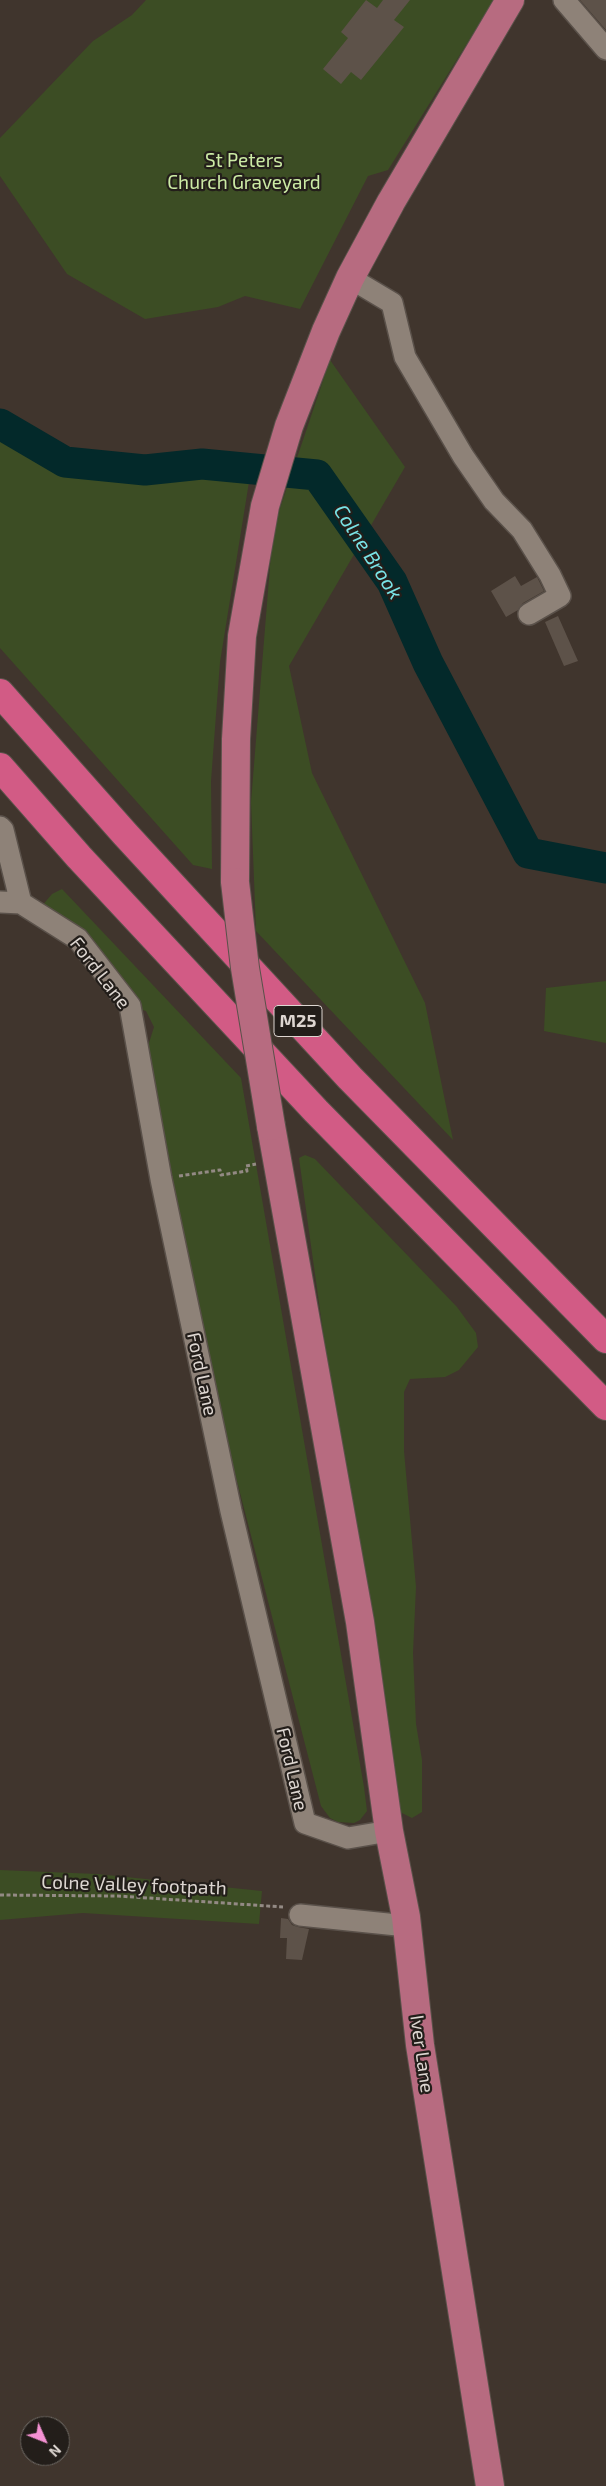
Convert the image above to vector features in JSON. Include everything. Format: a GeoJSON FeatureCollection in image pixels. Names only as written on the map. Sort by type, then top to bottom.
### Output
{"type":"FeatureCollection","features":[{"type":"Feature","properties":{"kind":"highway","name":"M25"},"geometry":{"type":"LineString","coordinates":[[0,693],[125,834],[350,1078],[606,1339]]}},
{"type":"Feature","properties":{"kind":"highway","name":"M25"},"geometry":{"type":"LineString","coordinates":[[0,767],[79,857],[316,1111],[606,1406]]}},
{"type":"Feature","properties":{"kind":"main road","name":"Iver Lane"},"geometry":{"type":"LineString","coordinates":[[490,2486],[420,2045],[407,1926],[389,1832],[360,1622],[277,1161],[245,968],[236,882],[236,739],[242,636],[265,506],[288,426],[326,331],[350,278],[391,202],[510,0]]}},
{"type":"Feature","properties":{"kind":"street"},"geometry":{"type":"LineString","coordinates":[[564,0],[606,50]]}},
{"type":"Feature","properties":{"kind":"street"},"geometry":{"type":"LineString","coordinates":[[350,278],[392,303],[405,357],[464,456],[494,501],[522,530],[550,575],[560,596],[529,614]]}},
{"type":"Feature","properties":{"kind":"street"},"geometry":{"type":"LineString","coordinates":[[0,827],[3,830],[10,903]]}},
{"type":"Feature","properties":{"kind":"street","name":"Ford Lane"},"geometry":{"type":"LineString","coordinates":[[10,903],[78,938],[130,1006],[161,1179],[231,1510],[305,1823],[348,1838],[389,1832]]}},
{"type":"Feature","properties":{"kind":"street"},"geometry":{"type":"LineString","coordinates":[[300,1915],[407,1926]]}},
{"type":"Feature","properties":{"kind":"path"},"geometry":{"type":"LineString","coordinates":[[161,1179],[220,1170],[221,1175],[247,1171],[246,1166],[277,1161]]}},
{"type":"Feature","properties":{"kind":"path","name":"Colne Valley footpath"},"geometry":{"type":"LineString","coordinates":[[0,1895],[118,1896],[267,1905]]}},
{"type":"Feature","properties":{"kind":"green space","name":"St Peters Church Graveyard"},"geometry":{"type":"Polygon","coordinates":[[[146,0],[494,0],[388,170],[368,176],[300,309],[245,296],[218,307],[145,319],[67,274],[0,176],[0,138],[93,41],[132,15],[146,0]]]}},
{"type":"Feature","properties":{"kind":"green space"},"geometry":{"type":"Polygon","coordinates":[[[330,360],[405,467],[289,666],[312,773],[425,1003],[453,1140],[256,931],[251,802],[273,529],[330,360]]]}},
{"type":"Feature","properties":{"kind":"green space"},"geometry":{"type":"Polygon","coordinates":[[[0,436],[35,462],[110,481],[202,472],[249,482],[220,662],[211,781],[212,869],[193,865],[0,648],[0,436]]]}},
{"type":"Feature","properties":{"kind":"green space"},"geometry":{"type":"Polygon","coordinates":[[[62,889],[241,1078],[364,1787],[367,1811],[360,1820],[354,1823],[338,1822],[330,1818],[321,1806],[209,1373],[148,1046],[154,1027],[146,1011],[132,1007],[41,907],[52,894],[62,889]]]}},
{"type":"Feature","properties":{"kind":"green space"},"geometry":{"type":"Polygon","coordinates":[[[606,981],[606,1043],[544,1031],[546,988],[606,981]]]}},
{"type":"Feature","properties":{"kind":"green space"},"geometry":{"type":"Polygon","coordinates":[[[305,1155],[315,1159],[457,1307],[476,1333],[478,1347],[459,1370],[445,1377],[410,1379],[404,1392],[404,1451],[416,1587],[413,1653],[416,1724],[422,1760],[422,1812],[412,1818],[400,1812],[393,1800],[354,1553],[307,1217],[299,1158],[305,1155]]]}},
{"type":"Feature","properties":{"kind":"green space"},"geometry":{"type":"Polygon","coordinates":[[[0,1870],[97,1874],[262,1891],[259,1924],[83,1913],[0,1920],[0,1870]]]}},
{"type":"Feature","properties":{"kind":"building"},"geometry":{"type":"Polygon","coordinates":[[[366,0],[377,8],[383,0],[410,0],[394,20],[404,27],[361,80],[351,72],[341,84],[323,69],[348,38],[341,32],[366,0]]]}},
{"type":"Feature","properties":{"kind":"building"},"geometry":{"type":"Polygon","coordinates":[[[580,0],[606,0],[606,30],[580,0]]]}},
{"type":"Feature","properties":{"kind":"building"},"geometry":{"type":"Polygon","coordinates":[[[515,576],[521,586],[537,577],[544,591],[523,603],[518,610],[506,617],[491,591],[515,576]]]}},
{"type":"Feature","properties":{"kind":"building"},"geometry":{"type":"Polygon","coordinates":[[[558,616],[578,661],[564,666],[545,622],[558,616]]]}},
{"type":"Feature","properties":{"kind":"building"},"geometry":{"type":"Polygon","coordinates":[[[281,1918],[288,1919],[292,1925],[309,1929],[302,1960],[286,1959],[287,1938],[280,1938],[281,1918]]]}},
{"type":"Feature","properties":{"kind":"waterway","name":"Colne Brook"},"geometry":{"type":"LineString","coordinates":[[0,424],[65,462],[145,470],[202,464],[317,475],[392,582],[428,663],[528,853],[606,868]]}}]}
